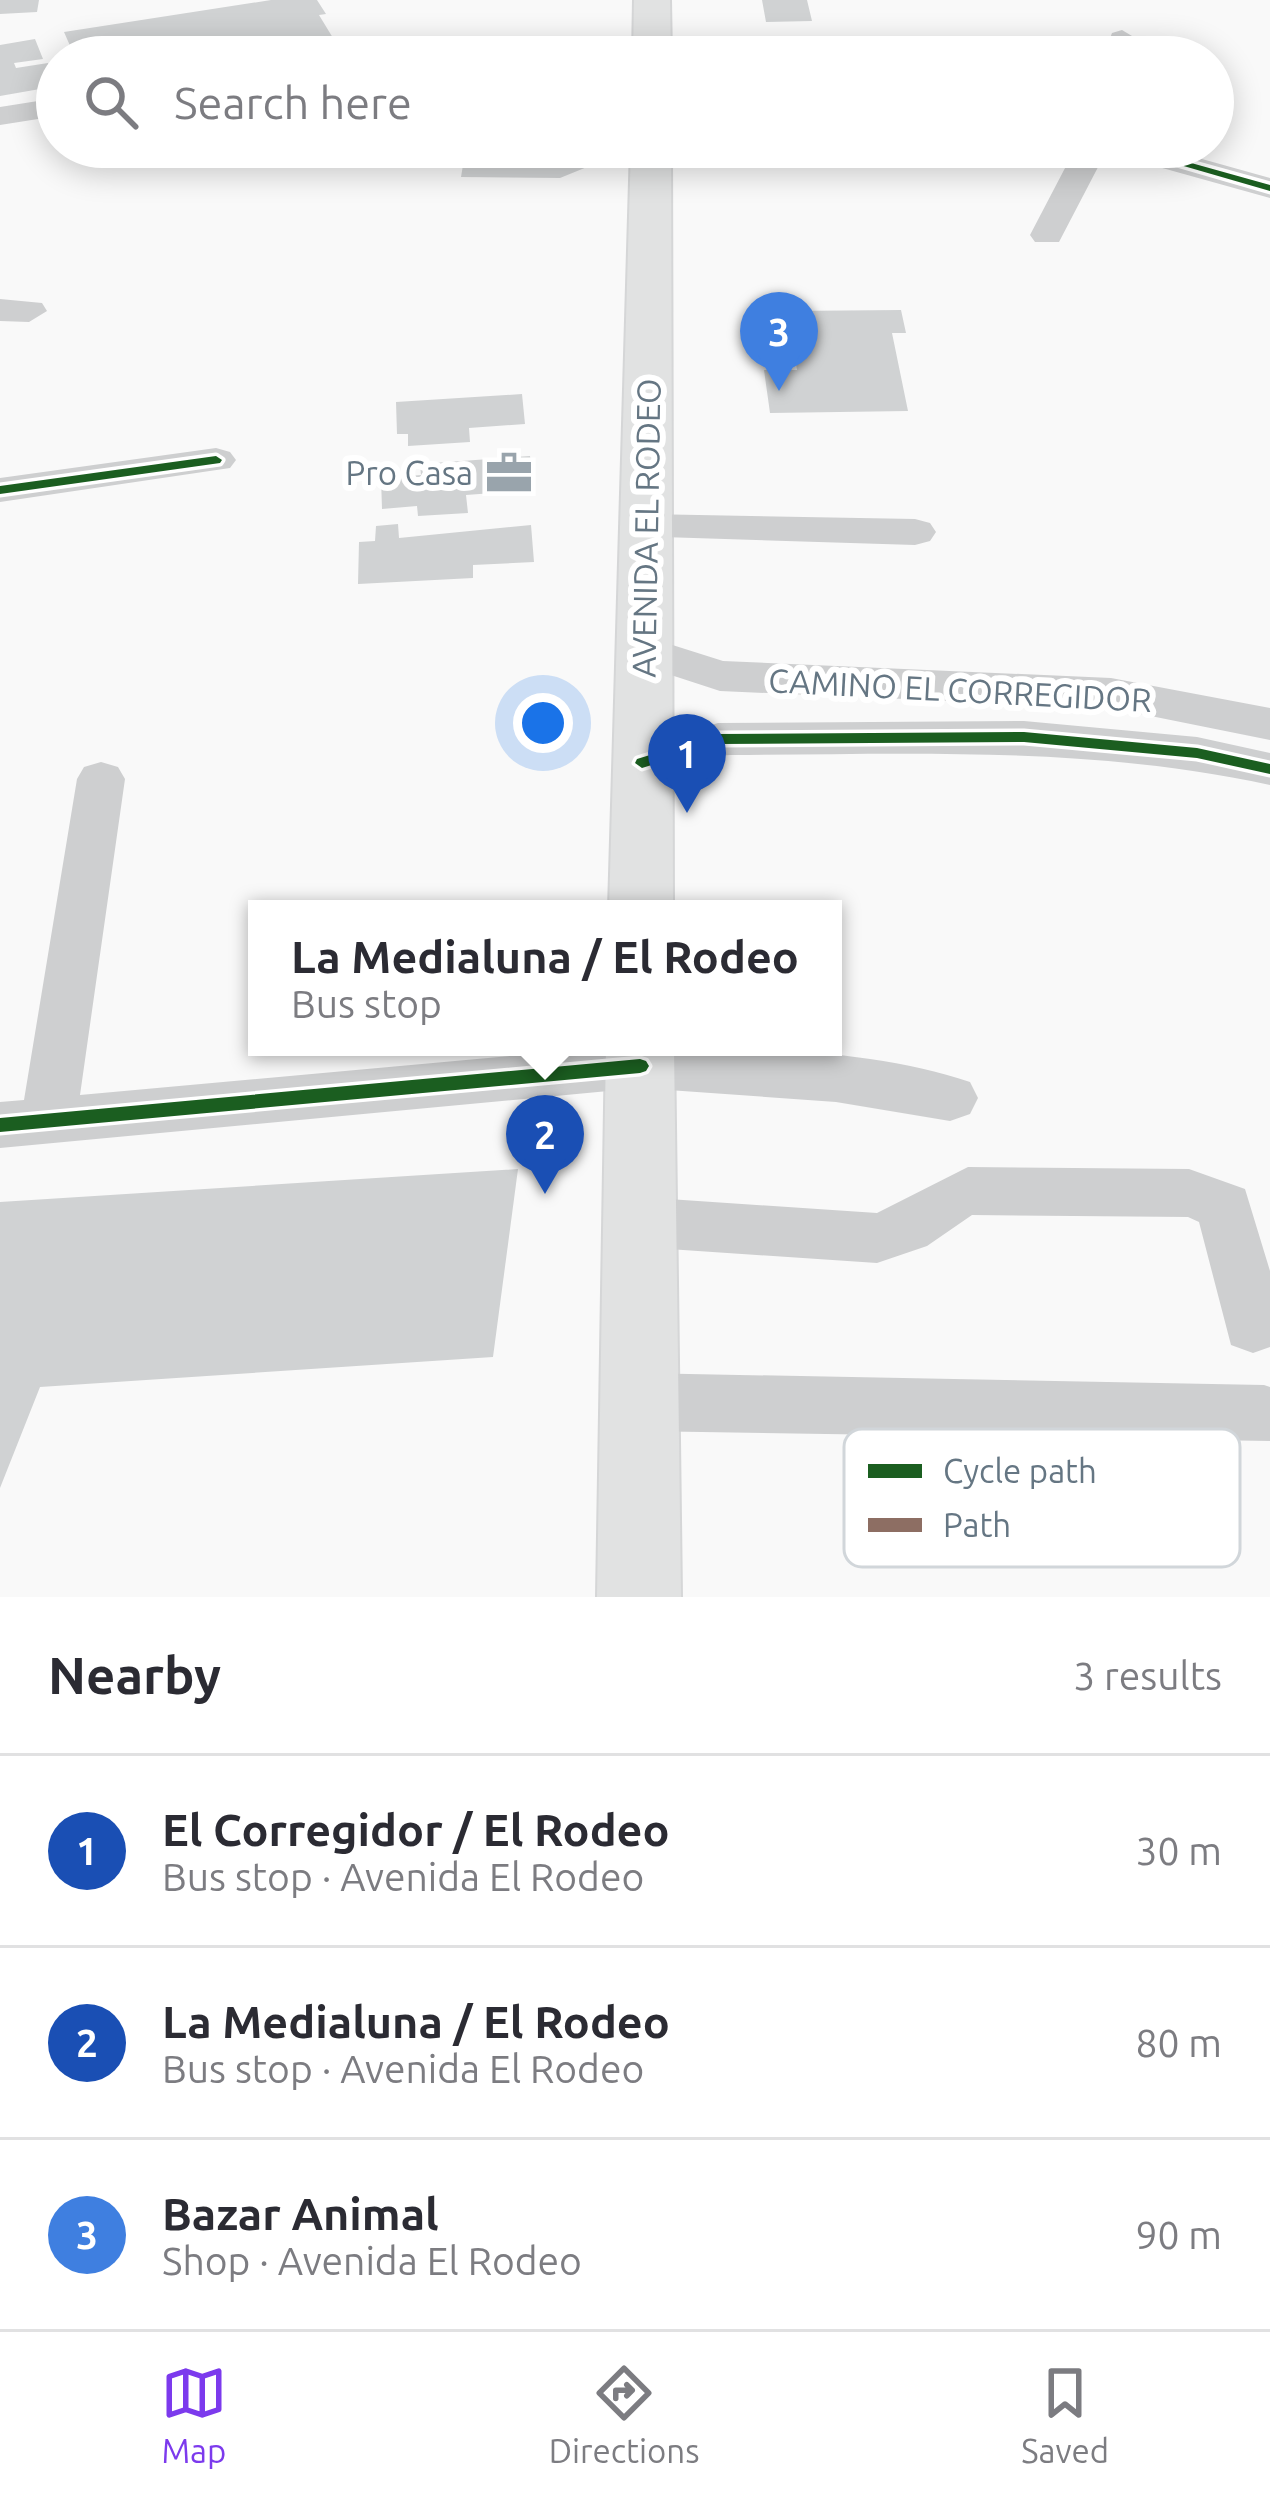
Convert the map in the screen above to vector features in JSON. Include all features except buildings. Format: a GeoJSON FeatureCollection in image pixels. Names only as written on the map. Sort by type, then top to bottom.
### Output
{"type":"FeatureCollection","features":[{"type":"Feature","properties":{"kind":"main road"},"geometry":{"type":"LineString","coordinates":[[652,0],[652,36]]}},
{"type":"Feature","properties":{"kind":"main road","name":"AVENIDA EL RODEO"},"geometry":{"type":"LineString","coordinates":[[640,900],[651,168]]}},
{"type":"Feature","properties":{"kind":"main road"},"geometry":{"type":"LineString","coordinates":[[639,1597],[640,1056]]}},
{"type":"Feature","properties":{"kind":"street"},"geometry":{"type":"LineString","coordinates":[[0,116],[36,110]]}},
{"type":"Feature","properties":{"kind":"street"},"geometry":{"type":"LineString","coordinates":[[1047,235],[1081,168]]}},
{"type":"Feature","properties":{"kind":"street"},"geometry":{"type":"LineString","coordinates":[[1198,168],[1270,188]]}},
{"type":"Feature","properties":{"kind":"street"},"geometry":{"type":"LineString","coordinates":[[0,490],[216,460]]}},
{"type":"Feature","properties":{"kind":"street"},"geometry":{"type":"LineString","coordinates":[[646,527],[915,532]]}},
{"type":"Feature","properties":{"kind":"street","name":"CAMINO EL CORREGIDOR"},"geometry":{"type":"LineString","coordinates":[[644,651],[734,684],[747,708],[743,721],[718,740]]}},
{"type":"Feature","properties":{"kind":"street","name":"CAMINO EL CORREGIDOR"},"geometry":{"type":"LineString","coordinates":[[720,676],[1112,693],[1270,724]]}},
{"type":"Feature","properties":{"kind":"street","name":"CAMINO EL CORREGIDOR"},"geometry":{"type":"LineString","coordinates":[[641,763],[694,742],[718,740],[1024,737],[1197,753],[1270,769]]}},
{"type":"Feature","properties":{"kind":"street"},"geometry":{"type":"LineString","coordinates":[[100,778],[24,1122],[640,1056],[950,1098]]}},
{"type":"Feature","properties":{"kind":"street"},"geometry":{"type":"LineString","coordinates":[[639,1222],[877,1238],[911,1231],[950,1197],[968,1191],[1190,1193],[1226,1206],[1253,1326]]}},
{"type":"Feature","properties":{"kind":"street"},"geometry":{"type":"LineString","coordinates":[[639,1402],[1264,1414]]}},
{"type":"Feature","properties":{"kind":"cycle path"},"geometry":{"type":"LineString","coordinates":[[1198,168],[1270,188]]}},
{"type":"Feature","properties":{"kind":"cycle path"},"geometry":{"type":"LineString","coordinates":[[0,490],[216,460]]}},
{"type":"Feature","properties":{"kind":"cycle path"},"geometry":{"type":"LineString","coordinates":[[642,763],[718,739],[1024,737],[1197,753],[1270,769]]}},
{"type":"Feature","properties":{"kind":"cycle path"},"geometry":{"type":"LineString","coordinates":[[0,1125],[640,1066]]}},
{"type":"Feature","properties":{"kind":"place","name":"Bazar Animal"},"geometry":{"type":"Point","coordinates":[779,391]}},
{"type":"Feature","properties":{"kind":"place","name":"Pro Casa"},"geometry":{"type":"Point","coordinates":[509,473]}},
{"type":"Feature","properties":{"kind":"place","name":"El Corregidor / El Rodeo"},"geometry":{"type":"Point","coordinates":[687,813]}},
{"type":"Feature","properties":{"kind":"place","name":"La Medialuna / El Rodeo"},"geometry":{"type":"Point","coordinates":[545,1194]}}]}
